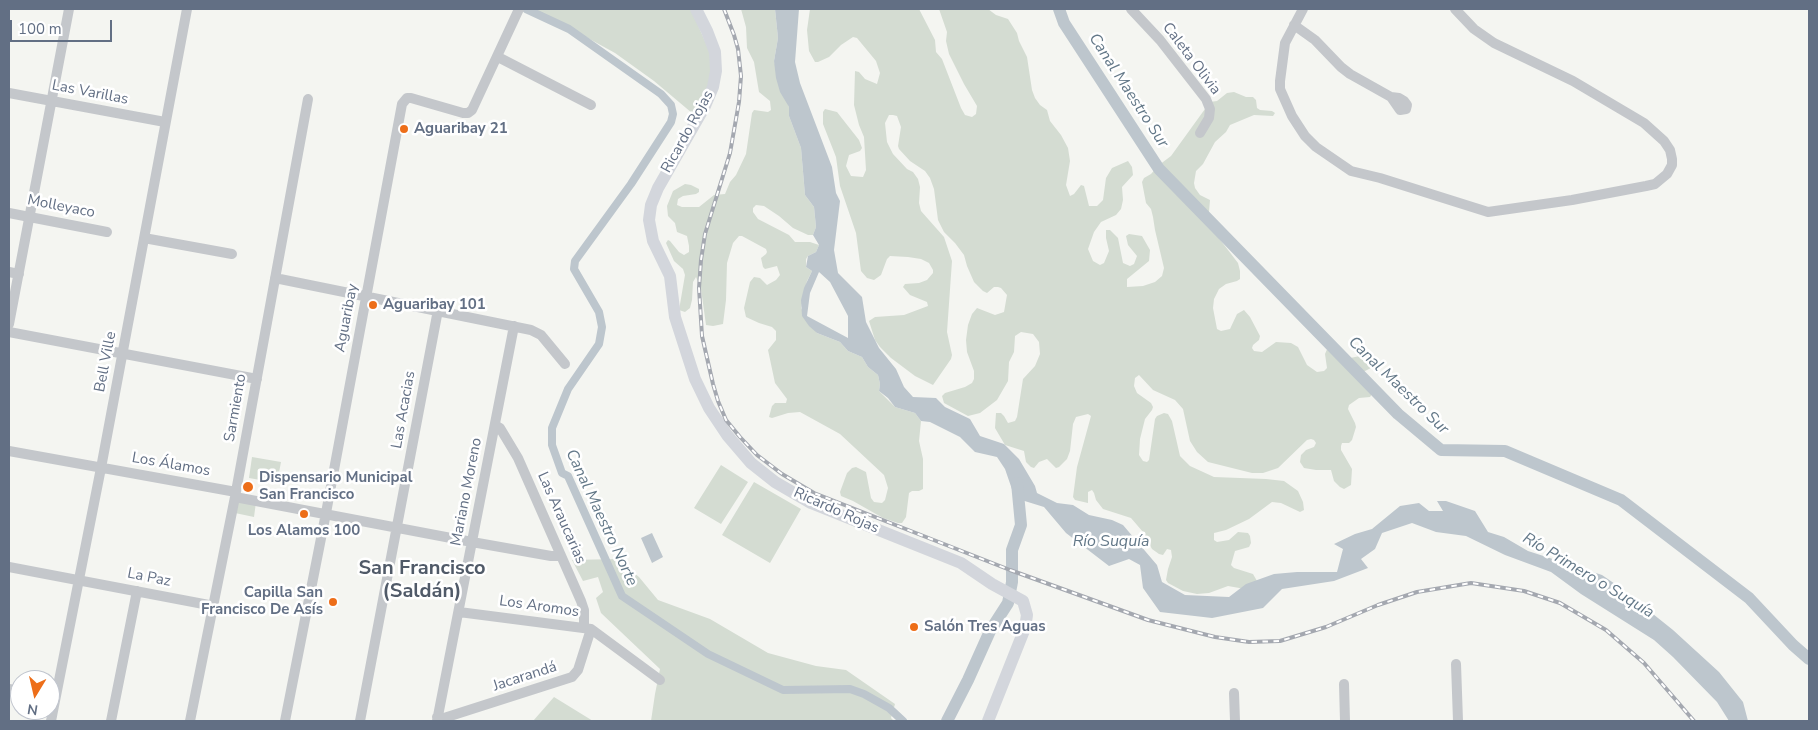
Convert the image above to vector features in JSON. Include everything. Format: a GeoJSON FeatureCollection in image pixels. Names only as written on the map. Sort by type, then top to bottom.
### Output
{"type":"FeatureCollection","features":[{"type":"Feature","properties":{"kind":"main road","name":"Ricardo Rojas"},"geometry":{"type":"LineString","coordinates":[[696,9],[707,31],[714,52],[716,71],[713,87],[705,106],[658,188],[650,205],[649,220],[653,241],[670,276],[675,317],[680,326],[695,379],[718,422],[740,450],[763,473],[786,490],[811,503],[961,563],[999,588],[1020,598],[1026,608],[1026,623],[990,719]]}},
{"type":"Feature","properties":{"kind":"street"},"geometry":{"type":"LineString","coordinates":[[9,324],[14,273],[30,216],[69,9]]}},
{"type":"Feature","properties":{"kind":"street","name":"Bell Ville"},"geometry":{"type":"LineString","coordinates":[[58,670],[101,468],[187,9]]}},
{"type":"Feature","properties":{"kind":"street","name":"Aguaribay"},"geometry":{"type":"LineString","coordinates":[[285,721],[326,513],[402,104],[407,98],[411,98],[463,113],[468,113],[472,110],[519,9]]}},
{"type":"Feature","properties":{"kind":"street","name":"Caleta Olivia"},"geometry":{"type":"LineString","coordinates":[[1131,9],[1160,40],[1206,99],[1210,109],[1209,118],[1200,133]]}},
{"type":"Feature","properties":{"kind":"street"},"geometry":{"type":"LineString","coordinates":[[1303,9],[1288,35],[1283,49],[1280,81],[1283,98],[1305,136],[1322,152],[1351,171],[1380,178],[1488,212],[1572,200],[1646,186],[1655,184],[1667,174],[1672,165],[1670,150],[1664,141],[1644,123],[1573,81],[1494,43],[1474,29],[1455,9]]}},
{"type":"Feature","properties":{"kind":"street"},"geometry":{"type":"LineString","coordinates":[[1294,25],[1315,40],[1350,74],[1391,97]]}},
{"type":"Feature","properties":{"kind":"street"},"geometry":{"type":"LineString","coordinates":[[498,57],[591,105]]}},
{"type":"Feature","properties":{"kind":"street","name":"Las Varillas"},"geometry":{"type":"LineString","coordinates":[[9,93],[165,122]]}},
{"type":"Feature","properties":{"kind":"street","name":"Sarmiento"},"geometry":{"type":"LineString","coordinates":[[190,721],[236,494],[308,99]]}},
{"type":"Feature","properties":{"kind":"street","name":"Molleyaco"},"geometry":{"type":"LineString","coordinates":[[9,212],[108,232]]}},
{"type":"Feature","properties":{"kind":"street"},"geometry":{"type":"LineString","coordinates":[[144,238],[232,254]]}},
{"type":"Feature","properties":{"kind":"street"},"geometry":{"type":"LineString","coordinates":[[275,278],[438,310],[536,332],[565,364]]}},
{"type":"Feature","properties":{"kind":"street","name":"Las Acacias"},"geometry":{"type":"LineString","coordinates":[[360,721],[438,310]]}},
{"type":"Feature","properties":{"kind":"street","name":"Mariano Moreno"},"geometry":{"type":"LineString","coordinates":[[437,719],[514,326]]}},
{"type":"Feature","properties":{"kind":"street"},"geometry":{"type":"LineString","coordinates":[[9,332],[256,379]]}},
{"type":"Feature","properties":{"kind":"street","name":"Las Araucarias"},"geometry":{"type":"LineString","coordinates":[[495,425],[500,428],[518,458],[584,610],[587,629]]}},
{"type":"Feature","properties":{"kind":"street","name":"Los Álamos"},"geometry":{"type":"LineString","coordinates":[[9,451],[236,494],[472,542],[551,556],[561,556]]}},
{"type":"Feature","properties":{"kind":"street","name":"La Paz"},"geometry":{"type":"LineString","coordinates":[[9,567],[214,606]]}},
{"type":"Feature","properties":{"kind":"street"},"geometry":{"type":"LineString","coordinates":[[111,721],[137,591]]}},
{"type":"Feature","properties":{"kind":"street","name":"Los Aromos"},"geometry":{"type":"LineString","coordinates":[[459,612],[587,629],[660,680]]}},
{"type":"Feature","properties":{"kind":"street","name":"Jacarandá"},"geometry":{"type":"LineString","coordinates":[[437,719],[572,677],[578,670],[587,629]]}},
{"type":"Feature","properties":{"kind":"street"},"geometry":{"type":"LineString","coordinates":[[1456,664],[1458,721]]}},
{"type":"Feature","properties":{"kind":"street"},"geometry":{"type":"LineString","coordinates":[[1344,684],[1345,721]]}},
{"type":"Feature","properties":{"kind":"street"},"geometry":{"type":"LineString","coordinates":[[1234,693],[1235,721]]}},
{"type":"Feature","properties":{"kind":"shaded area"},"geometry":{"type":"Polygon","coordinates":[[[535,9],[691,9],[711,55],[712,78],[699,110],[692,113],[654,81],[615,53],[535,9]]]}},
{"type":"Feature","properties":{"kind":"shaded area"},"geometry":{"type":"Polygon","coordinates":[[[741,9],[775,9],[778,38],[774,61],[789,107],[789,116],[801,148],[805,195],[814,207],[816,227],[813,235],[808,235],[793,228],[764,206],[756,205],[753,208],[753,212],[758,219],[789,235],[795,242],[810,242],[819,245],[816,252],[806,259],[806,267],[812,271],[807,281],[801,308],[817,333],[840,342],[848,351],[862,357],[868,367],[878,375],[879,391],[895,407],[915,413],[921,421],[919,441],[923,459],[923,489],[909,493],[906,517],[902,523],[883,518],[841,496],[840,492],[847,473],[856,467],[866,472],[871,498],[874,502],[882,503],[885,500],[888,488],[884,475],[840,434],[800,412],[769,417],[772,406],[775,403],[786,403],[787,399],[775,383],[768,350],[776,340],[776,331],[772,327],[746,317],[744,308],[750,282],[754,277],[760,278],[767,285],[776,280],[780,275],[777,266],[765,269],[763,267],[761,258],[766,254],[766,249],[742,236],[739,236],[733,243],[727,263],[723,324],[706,325],[701,289],[696,277],[693,282],[690,308],[685,312],[679,310],[685,275],[683,269],[674,261],[666,243],[668,240],[670,241],[684,255],[689,252],[689,246],[687,236],[677,232],[675,223],[668,216],[667,206],[673,191],[685,184],[699,189],[699,192],[696,194],[683,196],[678,199],[677,205],[682,207],[699,207],[714,195],[725,194],[746,154],[752,113],[754,110],[768,112],[771,110],[770,101],[759,92],[754,62],[747,48],[746,27],[741,9]]]}},
{"type":"Feature","properties":{"kind":"shaded area"},"geometry":{"type":"Polygon","coordinates":[[[810,9],[919,9],[935,40],[936,52],[942,59],[961,108],[965,115],[972,117],[976,114],[977,106],[949,54],[946,41],[947,32],[939,9],[988,9],[996,15],[1008,19],[1017,33],[1027,57],[1035,98],[1047,110],[1050,121],[1068,148],[1070,161],[1066,185],[1070,196],[1081,185],[1084,186],[1089,206],[1097,206],[1103,200],[1106,178],[1112,168],[1128,161],[1132,167],[1133,175],[1122,187],[1123,200],[1121,209],[1116,215],[1101,222],[1094,232],[1088,249],[1093,261],[1100,265],[1104,263],[1109,251],[1106,230],[1110,230],[1118,238],[1123,263],[1130,266],[1134,264],[1137,256],[1128,245],[1126,236],[1129,234],[1142,236],[1150,250],[1149,261],[1127,279],[1127,287],[1143,286],[1155,282],[1162,276],[1164,268],[1151,209],[1146,203],[1142,182],[1144,178],[1171,156],[1210,102],[1217,101],[1227,93],[1234,92],[1246,97],[1253,97],[1256,100],[1257,108],[1275,113],[1273,116],[1254,115],[1230,125],[1226,132],[1215,142],[1203,164],[1196,171],[1195,188],[1200,195],[1210,200],[1208,224],[1238,263],[1240,271],[1240,279],[1226,284],[1219,289],[1214,299],[1213,308],[1217,329],[1221,331],[1230,329],[1237,314],[1244,310],[1260,336],[1259,340],[1253,345],[1254,351],[1262,352],[1276,342],[1291,343],[1298,347],[1307,365],[1317,372],[1324,371],[1327,368],[1325,354],[1328,347],[1337,349],[1350,358],[1365,355],[1373,358],[1375,361],[1371,368],[1359,376],[1359,380],[1368,387],[1372,394],[1370,397],[1359,398],[1349,405],[1348,409],[1356,427],[1352,440],[1349,443],[1342,443],[1341,446],[1341,450],[1352,469],[1351,485],[1344,489],[1340,487],[1334,481],[1331,470],[1304,468],[1300,462],[1301,455],[1306,450],[1314,447],[1316,443],[1311,439],[1307,440],[1278,468],[1263,473],[1252,473],[1208,462],[1197,452],[1190,441],[1183,409],[1175,400],[1153,390],[1139,375],[1135,378],[1134,386],[1137,393],[1151,403],[1153,407],[1145,419],[1140,439],[1139,455],[1143,461],[1147,462],[1149,460],[1155,419],[1164,413],[1168,414],[1172,421],[1180,456],[1190,466],[1214,477],[1284,481],[1298,491],[1304,510],[1300,512],[1281,503],[1272,502],[1249,519],[1226,530],[1214,533],[1214,540],[1217,542],[1229,540],[1238,532],[1248,533],[1251,543],[1249,547],[1235,551],[1231,565],[1234,568],[1253,574],[1257,581],[1245,589],[1228,586],[1209,593],[1197,594],[1183,591],[1166,580],[1172,557],[1171,550],[1167,549],[1163,555],[1152,549],[1143,532],[1131,518],[1103,509],[1096,500],[1092,490],[1088,492],[1088,503],[1075,500],[1073,497],[1077,467],[1091,416],[1088,414],[1076,417],[1073,424],[1070,451],[1067,459],[1059,467],[1056,468],[1047,459],[1039,462],[1034,468],[1031,467],[1026,462],[1024,451],[1005,445],[995,428],[996,413],[1001,413],[1008,423],[1015,421],[1017,417],[1023,379],[1035,366],[1040,354],[1039,342],[1033,334],[1021,332],[1015,336],[1014,352],[1009,362],[1008,381],[997,400],[980,413],[968,416],[944,403],[942,396],[945,393],[965,387],[972,383],[974,379],[974,371],[967,352],[966,340],[972,314],[977,308],[995,315],[1004,312],[1007,295],[998,287],[994,287],[987,293],[974,282],[964,255],[944,232],[938,220],[934,189],[930,178],[925,171],[910,161],[899,149],[901,127],[897,116],[893,115],[889,115],[885,123],[887,142],[893,154],[918,179],[921,211],[944,237],[952,261],[947,332],[952,355],[933,385],[915,376],[880,347],[875,340],[869,321],[875,317],[904,315],[928,306],[927,302],[910,295],[903,287],[905,284],[919,283],[927,280],[933,273],[933,270],[929,263],[921,259],[890,256],[881,275],[874,280],[867,278],[861,271],[856,233],[840,186],[836,157],[823,124],[823,112],[825,109],[837,112],[859,140],[862,148],[860,151],[849,155],[846,166],[851,176],[863,177],[866,170],[864,137],[854,105],[855,71],[859,72],[865,79],[877,84],[880,73],[876,61],[857,38],[853,37],[841,45],[829,57],[815,62],[809,51],[807,30],[810,9]]]}},
{"type":"Feature","properties":{"kind":"shaded area"},"geometry":{"type":"Polygon","coordinates":[[[252,457],[281,462],[277,483],[249,478],[252,457]]]}},
{"type":"Feature","properties":{"kind":"shaded area"},"geometry":{"type":"Polygon","coordinates":[[[721,465],[748,482],[721,524],[694,508],[721,465]]]}},
{"type":"Feature","properties":{"kind":"shaded area"},"geometry":{"type":"Polygon","coordinates":[[[754,482],[801,509],[770,563],[722,535],[754,482]]]}},
{"type":"Feature","properties":{"kind":"shaded area"},"geometry":{"type":"Polygon","coordinates":[[[238,498],[256,502],[254,517],[235,513],[238,498]]]}},
{"type":"Feature","properties":{"kind":"shaded area"},"geometry":{"type":"Polygon","coordinates":[[[617,559],[639,577],[658,600],[710,619],[768,653],[816,666],[846,670],[895,704],[891,718],[894,721],[651,721],[660,669],[601,613],[596,598],[603,592],[598,577],[583,581],[572,560],[617,559]]]}},
{"type":"Feature","properties":{"kind":"shaded area"},"geometry":{"type":"Polygon","coordinates":[[[554,697],[593,721],[533,721],[554,697]]]}},
{"type":"Feature","properties":{"kind":"water","name":"Río Suquía"},"geometry":{"type":"Polygon","coordinates":[[[775,9],[799,9],[795,62],[800,83],[832,167],[836,193],[840,201],[834,250],[838,273],[862,297],[866,322],[879,348],[896,369],[904,387],[913,397],[936,398],[945,407],[970,419],[980,436],[1004,444],[1019,459],[1035,486],[1037,493],[1057,503],[1073,505],[1089,515],[1112,520],[1123,525],[1157,565],[1162,582],[1185,595],[1229,597],[1246,584],[1274,574],[1337,572],[1343,549],[1334,544],[1355,534],[1372,529],[1400,506],[1419,503],[1429,511],[1443,511],[1437,501],[1446,501],[1475,511],[1488,532],[1504,537],[1528,551],[1602,575],[1618,586],[1673,630],[1719,672],[1743,702],[1748,721],[1729,721],[1717,702],[1654,640],[1581,594],[1551,572],[1505,555],[1466,536],[1436,532],[1412,523],[1382,533],[1375,549],[1361,559],[1368,568],[1334,581],[1282,589],[1263,608],[1212,618],[1160,612],[1143,588],[1140,565],[1129,559],[1109,566],[1066,533],[1044,507],[1015,498],[1005,469],[997,457],[975,452],[960,437],[930,422],[921,421],[915,413],[895,407],[879,391],[878,375],[868,367],[862,357],[848,351],[840,342],[817,333],[802,316],[801,300],[812,271],[806,267],[808,256],[816,252],[819,245],[813,235],[816,227],[814,207],[805,195],[801,148],[789,116],[789,107],[780,92],[776,78],[774,61],[778,38],[775,9]],[[819,272],[810,293],[807,316],[848,338],[848,316],[830,282],[819,272]]]}},
{"type":"Feature","properties":{"kind":"water"},"geometry":{"type":"Polygon","coordinates":[[[652,533],[663,557],[652,563],[641,538],[652,533]]]}},
{"type":"Feature","properties":{"kind":"waterway","name":"Canal Maestro Norte"},"geometry":{"type":"LineString","coordinates":[[526,9],[569,29],[661,94],[671,105],[673,114],[671,122],[631,184],[575,261],[574,269],[599,312],[602,327],[599,344],[568,389],[552,428],[552,445],[562,473],[568,476],[622,596],[708,654],[783,690],[850,689],[864,694],[889,708],[903,721]]}},
{"type":"Feature","properties":{"kind":"waterway","name":"Canal Maestro Sur"},"geometry":{"type":"LineString","coordinates":[[1059,9],[1064,23],[1159,169],[1398,414],[1441,450],[1505,451],[1621,500],[1749,598],[1793,645],[1809,659]]}},
{"type":"Feature","properties":{"kind":"waterway"},"geometry":{"type":"LineString","coordinates":[[947,721],[990,631],[1008,603],[1012,582],[1012,550],[1021,525],[1017,483]]}},
{"type":"Feature","properties":{"kind":"railway"},"geometry":{"type":"LineString","coordinates":[[724,9],[738,49],[741,76],[739,102],[730,153],[705,234],[701,260],[699,288],[702,336],[713,384],[726,420],[757,455],[782,474],[814,493],[1010,570],[1148,620],[1215,637],[1249,642],[1280,641],[1326,627],[1378,605],[1417,592],[1471,583],[1524,591],[1560,603],[1606,630],[1644,663],[1694,721]]}},
{"type":"Feature","properties":{"kind":"place","name":"Aguaribay 21"},"geometry":{"type":"Point","coordinates":[404,129]}},
{"type":"Feature","properties":{"kind":"place","name":"Aguaribay 101"},"geometry":{"type":"Point","coordinates":[373,305]}},
{"type":"Feature","properties":{"kind":"place","name":"Dispensario Municipal San Francisco"},"geometry":{"type":"Point","coordinates":[248,487]}},
{"type":"Feature","properties":{"kind":"place","name":"Los Alamos 100"},"geometry":{"type":"Point","coordinates":[304,514]}},
{"type":"Feature","properties":{"kind":"place","name":"Capilla San Francisco De Asís"},"geometry":{"type":"Point","coordinates":[333,602]}},
{"type":"Feature","properties":{"kind":"place","name":"Salón Tres Aguas"},"geometry":{"type":"Point","coordinates":[914,627]}},
{"type":"Feature","properties":{"kind":"district","name":"San Francisco (Saldán)"},"geometry":{"type":"Point","coordinates":[422,580]}},
{"type":"Feature","properties":{"kind":"water label","name":"Río Primero o Suquía"},"geometry":{"type":"Point","coordinates":[1588,576]}}]}
